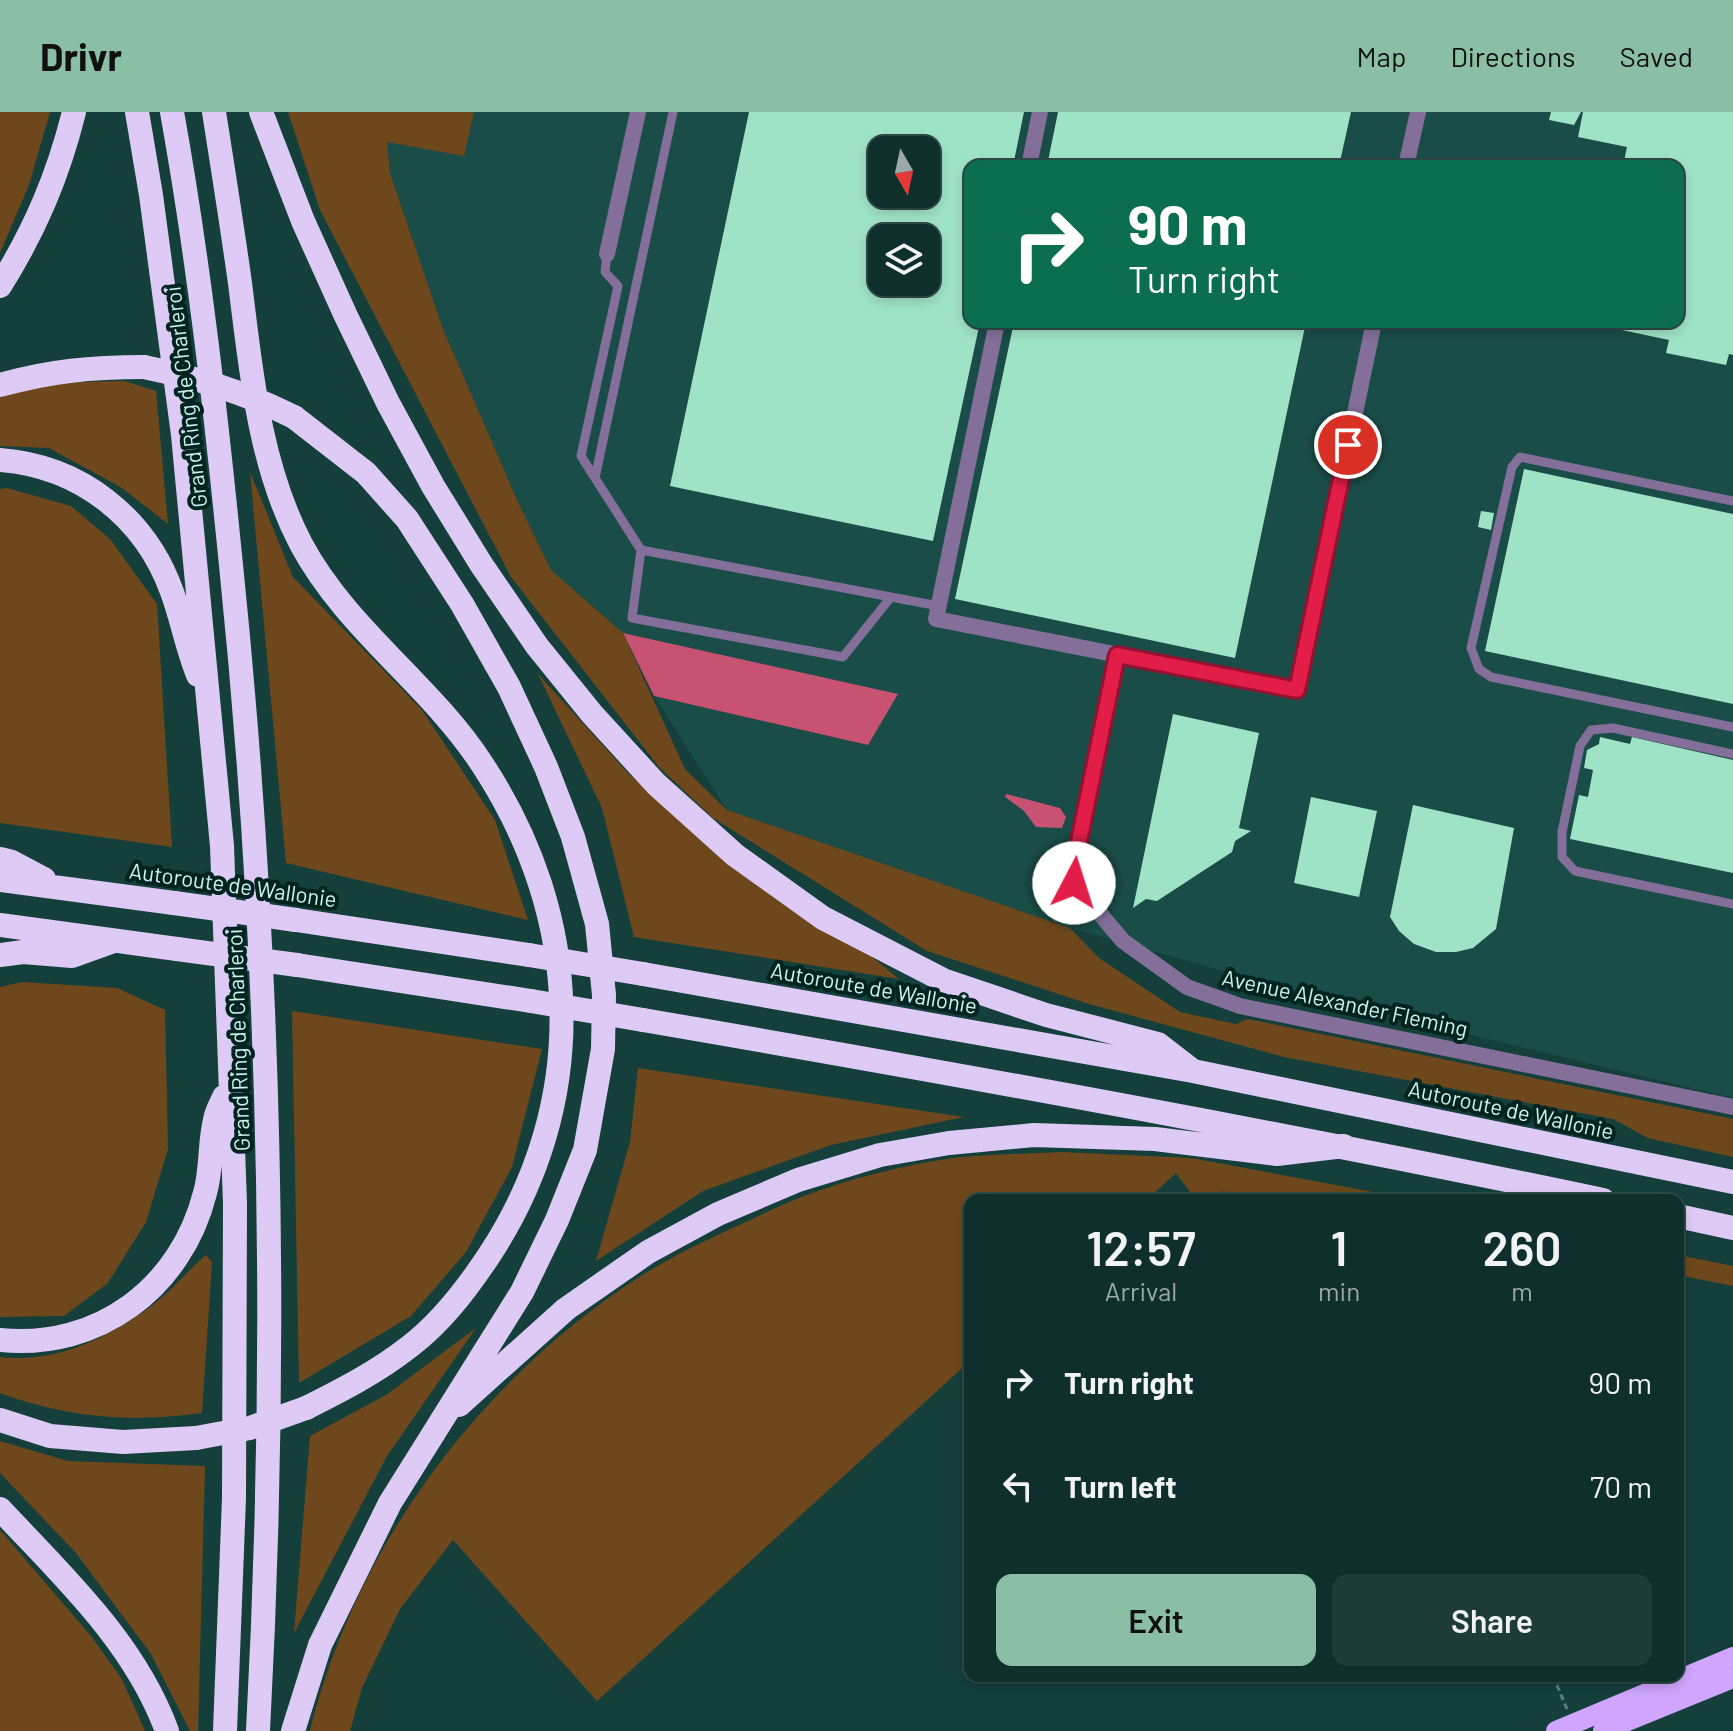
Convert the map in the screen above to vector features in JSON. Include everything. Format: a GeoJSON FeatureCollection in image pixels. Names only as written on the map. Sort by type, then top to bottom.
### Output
{"type":"FeatureCollection","features":[{"type":"Feature","properties":{"kind":"highway"},"geometry":{"type":"LineString","coordinates":[[0,286],[36,222],[53,182],[74,112]]}},
{"type":"Feature","properties":{"kind":"highway","name":"Grand Ring de Charleroi"},"geometry":{"type":"LineString","coordinates":[[137,112],[181,420],[222,846],[235,1203],[234,1498],[225,1731]]}},
{"type":"Feature","properties":{"kind":"highway","name":"Grand Ring de Charleroi"},"geometry":{"type":"LineString","coordinates":[[172,112],[186,192],[218,433],[246,708],[255,845],[266,1059],[271,1347],[269,1497],[258,1731]]}},
{"type":"Feature","properties":{"kind":"highway"},"geometry":{"type":"LineString","coordinates":[[0,1420],[50,1436],[123,1442],[196,1438],[250,1428],[306,1408],[360,1380],[411,1346],[446,1313],[505,1232],[530,1181],[545,1134],[561,1043],[562,991],[550,914],[535,864],[509,807],[480,760],[455,729],[336,597],[302,545],[280,498],[266,453],[251,372],[214,112]]}},
{"type":"Feature","properties":{"kind":"highway"},"geometry":{"type":"LineString","coordinates":[[261,112],[297,206],[345,314],[433,486],[537,646],[592,714],[656,784],[735,855],[823,918],[943,980],[1046,1015],[1158,1044],[1193,1071]]}},
{"type":"Feature","properties":{"kind":"highway"},"geometry":{"type":"LineString","coordinates":[[0,385],[39,374],[88,367],[144,367],[195,378],[235,390],[294,417],[366,473],[407,519],[462,604],[509,687],[546,767],[573,837],[597,924],[604,995],[603,1049],[585,1150],[557,1220],[522,1292],[390,1503],[320,1645],[293,1731]]}},
{"type":"Feature","properties":{"kind":"highway"},"geometry":{"type":"LineString","coordinates":[[0,460],[45,468],[86,486],[122,512],[139,531],[154,552],[173,593],[191,657],[211,710]]}},
{"type":"Feature","properties":{"kind":"highway"},"geometry":{"type":"LineString","coordinates":[[0,859],[12,862],[56,887]]}},
{"type":"Feature","properties":{"kind":"highway","name":"Autoroute de Wallonie"},"geometry":{"type":"LineString","coordinates":[[0,880],[296,920],[643,974],[1193,1071],[1733,1182]]}},
{"type":"Feature","properties":{"kind":"highway"},"geometry":{"type":"LineString","coordinates":[[0,925],[297,965],[531,1001],[919,1067],[1344,1146],[1574,1194]]}},
{"type":"Feature","properties":{"kind":"highway"},"geometry":{"type":"LineString","coordinates":[[0,955],[23,952],[72,956],[117,940]]}},
{"type":"Feature","properties":{"kind":"highway"},"geometry":{"type":"LineString","coordinates":[[0,1340],[53,1340],[106,1322],[129,1309],[166,1271],[187,1239],[202,1205],[210,1172],[215,1119],[229,1083]]}},
{"type":"Feature","properties":{"kind":"highway"},"geometry":{"type":"LineString","coordinates":[[439,1422],[566,1309],[648,1252],[718,1214],[798,1180],[880,1155],[949,1143],[1034,1135],[1155,1139],[1277,1154],[1344,1146]]}},
{"type":"Feature","properties":{"kind":"highway"},"geometry":{"type":"LineString","coordinates":[[1684,1217],[1733,1228]]}},
{"type":"Feature","properties":{"kind":"highway"},"geometry":{"type":"LineString","coordinates":[[0,1509],[109,1628],[140,1675],[167,1731]]}},
{"type":"Feature","properties":{"kind":"main road"},"geometry":{"type":"LineString","coordinates":[[1684,1678],[1733,1657]]}},
{"type":"Feature","properties":{"kind":"main road"},"geometry":{"type":"LineString","coordinates":[[1603,1731],[1733,1678]]}},
{"type":"Feature","properties":{"kind":"main road"},"geometry":{"type":"LineString","coordinates":[[1564,1728],[1673,1682]]}},
{"type":"Feature","properties":{"kind":"street"},"geometry":{"type":"LineString","coordinates":[[607,254],[638,112]]}},
{"type":"Feature","properties":{"kind":"street"},"geometry":{"type":"LineString","coordinates":[[1030,160],[1040,112]]}},
{"type":"Feature","properties":{"kind":"street"},"geometry":{"type":"LineString","coordinates":[[1407,160],[1418,112]]}},
{"type":"Feature","properties":{"kind":"street"},"geometry":{"type":"LineString","coordinates":[[996,328],[936,619],[1297,690],[1373,328]]}},
{"type":"Feature","properties":{"kind":"street","name":"Avenue Alexander Fleming"},"geometry":{"type":"LineString","coordinates":[[1117,655],[1074,866],[1074,883],[1123,941],[1153,965],[1187,987],[1240,1006],[1733,1107]]}},
{"type":"Feature","properties":{"kind":"lane"},"geometry":{"type":"LineString","coordinates":[[595,478],[673,112]]}},
{"type":"Feature","properties":{"kind":"lane"},"geometry":{"type":"LineString","coordinates":[[607,254],[605,272],[618,286],[581,456],[641,550],[632,618],[843,657],[891,597]]}},
{"type":"Feature","properties":{"kind":"lane"},"geometry":{"type":"LineString","coordinates":[[1733,501],[1520,457],[1512,467],[1471,648],[1479,669],[1491,677],[1733,727]]}},
{"type":"Feature","properties":{"kind":"lane"},"geometry":{"type":"LineString","coordinates":[[641,550],[939,606]]}},
{"type":"Feature","properties":{"kind":"lane"},"geometry":{"type":"LineString","coordinates":[[1733,754],[1613,728],[1591,730],[1580,746],[1562,832],[1562,857],[1575,871],[1733,904]]}},
{"type":"Feature","properties":{"kind":"path"},"geometry":{"type":"LineString","coordinates":[[1554,1682],[1564,1728]]}},
{"type":"Feature","properties":{"kind":"shaded area"},"geometry":{"type":"Polygon","coordinates":[[[0,112],[50,112],[29,185],[0,253],[0,112]]]}},
{"type":"Feature","properties":{"kind":"shaded area"},"geometry":{"type":"Polygon","coordinates":[[[288,112],[474,112],[464,156],[387,142],[390,173],[443,329],[517,500],[551,570],[623,633],[685,769],[727,810],[1070,928],[1099,958],[1180,1012],[1236,1024],[1248,1019],[1733,1119],[1733,1157],[1648,1138],[1613,1119],[1284,1057],[1089,1004],[927,951],[713,818],[659,767],[511,577],[320,210],[288,112]]]}},
{"type":"Feature","properties":{"kind":"shaded area"},"geometry":{"type":"Polygon","coordinates":[[[474,112],[1733,112],[1733,1098],[1334,1002],[1070,928],[727,810],[654,696],[867,745],[898,694],[623,633],[551,570],[517,500],[443,329],[390,173],[387,141],[464,156],[474,112]]]}},
{"type":"Feature","properties":{"kind":"shaded area"},"geometry":{"type":"Polygon","coordinates":[[[124,381],[156,391],[168,524],[122,488],[49,448],[0,446],[0,393],[74,382],[124,381]]]}},
{"type":"Feature","properties":{"kind":"shaded area"},"geometry":{"type":"Polygon","coordinates":[[[250,472],[293,577],[422,710],[495,820],[528,920],[286,863],[250,472]]]}},
{"type":"Feature","properties":{"kind":"shaded area"},"geometry":{"type":"Polygon","coordinates":[[[7,488],[71,506],[110,539],[157,604],[172,847],[0,823],[0,489],[7,488]]]}},
{"type":"Feature","properties":{"kind":"shaded area"},"geometry":{"type":"Polygon","coordinates":[[[623,633],[898,694],[868,745],[654,696],[623,633]]]}},
{"type":"Feature","properties":{"kind":"shaded area"},"geometry":{"type":"Polygon","coordinates":[[[538,674],[627,772],[746,875],[860,947],[899,979],[634,937],[602,808],[538,674]]]}},
{"type":"Feature","properties":{"kind":"shaded area"},"geometry":{"type":"Polygon","coordinates":[[[1006,794],[1060,808],[1066,817],[1062,828],[1036,827],[1024,811],[1005,797],[1006,794]]]}},
{"type":"Feature","properties":{"kind":"shaded area"},"geometry":{"type":"Polygon","coordinates":[[[22,982],[117,988],[165,1010],[168,1149],[146,1222],[108,1283],[64,1316],[0,1317],[0,987],[22,982]]]}},
{"type":"Feature","properties":{"kind":"shaded area"},"geometry":{"type":"Polygon","coordinates":[[[292,1011],[542,1049],[512,1167],[466,1252],[411,1316],[299,1383],[292,1011]]]}},
{"type":"Feature","properties":{"kind":"shaded area"},"geometry":{"type":"Polygon","coordinates":[[[638,1068],[964,1117],[831,1145],[703,1191],[596,1261],[630,1142],[638,1068]]]}},
{"type":"Feature","properties":{"kind":"shaded area"},"geometry":{"type":"Polygon","coordinates":[[[1062,1152],[1191,1158],[1384,1194],[1234,1194],[1222,1191],[1224,1194],[1192,1194],[1176,1173],[1153,1194],[964,1194],[964,1366],[597,1701],[453,1540],[400,1609],[362,1688],[350,1731],[310,1731],[331,1662],[359,1595],[393,1531],[434,1471],[479,1415],[530,1363],[585,1316],[644,1274],[707,1240],[819,1190],[876,1173],[934,1161],[1062,1152]]]}},
{"type":"Feature","properties":{"kind":"shaded area"},"geometry":{"type":"Polygon","coordinates":[[[206,1255],[212,1262],[202,1413],[150,1418],[100,1416],[50,1408],[0,1393],[0,1357],[39,1357],[95,1340],[154,1304],[206,1255]]]}},
{"type":"Feature","properties":{"kind":"shaded area"},"geometry":{"type":"Polygon","coordinates":[[[1684,1256],[1733,1266],[1733,1286],[1684,1276],[1684,1256]]]}},
{"type":"Feature","properties":{"kind":"shaded area"},"geometry":{"type":"Polygon","coordinates":[[[476,1328],[387,1456],[294,1633],[310,1436],[386,1395],[476,1328]]]}},
{"type":"Feature","properties":{"kind":"shaded area"},"geometry":{"type":"Polygon","coordinates":[[[0,1441],[68,1461],[205,1466],[198,1731],[190,1731],[151,1654],[76,1553],[0,1473],[0,1441]]]}},
{"type":"Feature","properties":{"kind":"shaded area"},"geometry":{"type":"Polygon","coordinates":[[[0,1530],[91,1636],[122,1679],[145,1731],[0,1731],[0,1530]]]}},
{"type":"Feature","properties":{"kind":"building"},"geometry":{"type":"Polygon","coordinates":[[[749,112],[1024,112],[1014,160],[964,160],[964,328],[979,328],[933,541],[670,486],[749,112]]]}},
{"type":"Feature","properties":{"kind":"building"},"geometry":{"type":"Polygon","coordinates":[[[1058,112],[1351,112],[1340,160],[1048,160],[1058,112]]]}},
{"type":"Feature","properties":{"kind":"building"},"geometry":{"type":"Polygon","coordinates":[[[1551,112],[1581,112],[1574,125],[1549,120],[1551,112]]]}},
{"type":"Feature","properties":{"kind":"building"},"geometry":{"type":"Polygon","coordinates":[[[1583,112],[1733,112],[1733,355],[1729,354],[1726,365],[1666,353],[1669,340],[1613,328],[1684,328],[1684,160],[1624,160],[1627,147],[1578,137],[1583,112]]]}},
{"type":"Feature","properties":{"kind":"building"},"geometry":{"type":"Polygon","coordinates":[[[1013,328],[1305,328],[1235,658],[955,599],[1013,328]]]}},
{"type":"Feature","properties":{"kind":"building"},"geometry":{"type":"Polygon","coordinates":[[[1524,469],[1733,514],[1733,704],[1485,651],[1524,469]]]}},
{"type":"Feature","properties":{"kind":"building"},"geometry":{"type":"Polygon","coordinates":[[[1481,511],[1494,513],[1491,530],[1478,527],[1481,511]]]}},
{"type":"Feature","properties":{"kind":"building"},"geometry":{"type":"Polygon","coordinates":[[[1173,714],[1259,733],[1239,828],[1251,831],[1235,841],[1232,852],[1157,901],[1146,899],[1133,908],[1173,714]]]}},
{"type":"Feature","properties":{"kind":"building"},"geometry":{"type":"Polygon","coordinates":[[[1600,737],[1630,744],[1632,737],[1733,760],[1733,873],[1570,839],[1579,795],[1588,797],[1593,770],[1584,768],[1587,750],[1599,744],[1600,737]]]}},
{"type":"Feature","properties":{"kind":"building"},"geometry":{"type":"Polygon","coordinates":[[[1311,797],[1377,811],[1359,897],[1294,883],[1311,797]]]}},
{"type":"Feature","properties":{"kind":"building"},"geometry":{"type":"Polygon","coordinates":[[[1413,805],[1514,828],[1496,929],[1473,948],[1436,952],[1414,944],[1399,931],[1390,917],[1413,805]]]}},
{"type":"Feature","properties":{"kind":"route"},"geometry":{"type":"LineString","coordinates":[[1074,883],[1074,866],[1117,655],[1297,690],[1348,445]]}}]}
